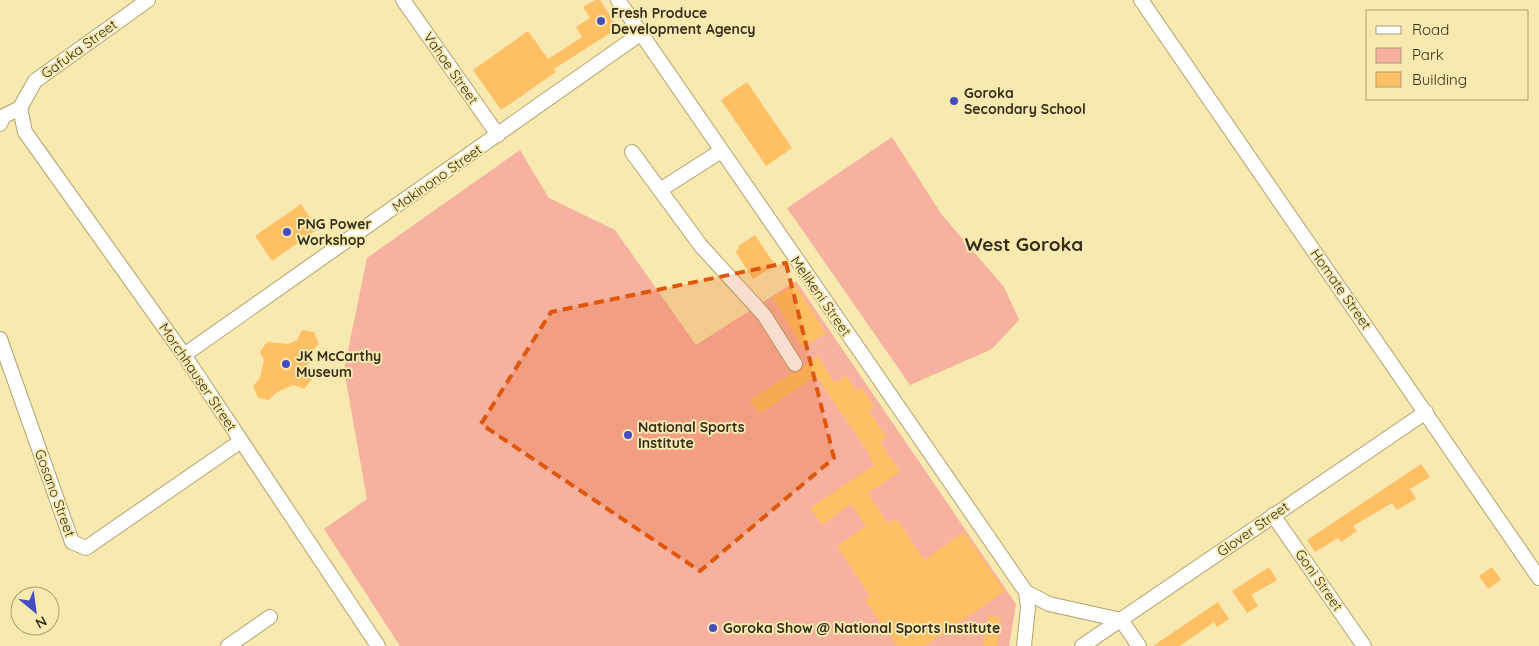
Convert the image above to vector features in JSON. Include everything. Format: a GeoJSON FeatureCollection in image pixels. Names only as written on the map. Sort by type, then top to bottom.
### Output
{"type":"FeatureCollection","features":[{"type":"Feature","properties":{"kind":"street","name":"Gafuka Street"},"geometry":{"type":"LineString","coordinates":[[20,108],[35,81],[148,0]]}},
{"type":"Feature","properties":{"kind":"street","name":"Vahoe Street"},"geometry":{"type":"LineString","coordinates":[[403,0],[498,135]]}},
{"type":"Feature","properties":{"kind":"street","name":"Melikeni Street"},"geometry":{"type":"LineString","coordinates":[[618,0],[1026,592],[1049,604],[1121,620]]}},
{"type":"Feature","properties":{"kind":"street","name":"Homate Street"},"geometry":{"type":"LineString","coordinates":[[1141,0],[1539,578]]}},
{"type":"Feature","properties":{"kind":"street","name":"Makinono Street"},"geometry":{"type":"LineString","coordinates":[[184,355],[640,34]]}},
{"type":"Feature","properties":{"kind":"street"},"geometry":{"type":"LineString","coordinates":[[0,124],[4,116],[20,108]]}},
{"type":"Feature","properties":{"kind":"street","name":"Morchhauser Street"},"geometry":{"type":"LineString","coordinates":[[20,108],[25,132],[184,355],[378,646]]}},
{"type":"Feature","properties":{"kind":"street"},"geometry":{"type":"LineString","coordinates":[[660,190],[721,151]]}},
{"type":"Feature","properties":{"kind":"street"},"geometry":{"type":"LineString","coordinates":[[632,152],[701,246],[764,315],[795,364]]}},
{"type":"Feature","properties":{"kind":"street","name":"Gosano Street"},"geometry":{"type":"LineString","coordinates":[[0,339],[72,542],[86,548],[241,441]]}},
{"type":"Feature","properties":{"kind":"street","name":"Glover Street"},"geometry":{"type":"LineString","coordinates":[[1082,646],[1426,412]]}},
{"type":"Feature","properties":{"kind":"street","name":"Goni Street"},"geometry":{"type":"LineString","coordinates":[[1273,515],[1364,646]]}},
{"type":"Feature","properties":{"kind":"street"},"geometry":{"type":"LineString","coordinates":[[1024,646],[1028,607],[1026,592]]}},
{"type":"Feature","properties":{"kind":"street"},"geometry":{"type":"LineString","coordinates":[[228,646],[270,617]]}},
{"type":"Feature","properties":{"kind":"street"},"geometry":{"type":"LineString","coordinates":[[1121,620],[1139,646]]}},
{"type":"Feature","properties":{"kind":"highlighted area"},"geometry":{"type":"Polygon","coordinates":[[[786,263],[834,458],[700,571],[481,424],[551,312],[786,263]]]}},
{"type":"Feature","properties":{"kind":"green space"},"geometry":{"type":"Polygon","coordinates":[[[892,137],[942,215],[1004,287],[1019,320],[992,349],[910,385],[787,208],[892,137]]]}},
{"type":"Feature","properties":{"kind":"green space","name":"National Sports Institute"},"geometry":{"type":"Polygon","coordinates":[[[520,150],[549,198],[615,230],[696,345],[796,281],[1016,604],[1009,646],[400,646],[324,529],[367,499],[344,370],[367,258],[520,150]]]}},
{"type":"Feature","properties":{"kind":"building"},"geometry":{"type":"Polygon","coordinates":[[[595,0],[600,0],[618,28],[554,69],[556,72],[501,110],[473,70],[528,31],[548,59],[582,37],[576,27],[590,18],[583,7],[595,0]]]}},
{"type":"Feature","properties":{"kind":"building"},"geometry":{"type":"Polygon","coordinates":[[[747,82],[792,148],[766,166],[721,100],[747,82]]]}},
{"type":"Feature","properties":{"kind":"building","name":"PNG Power Workshop"},"geometry":{"type":"Polygon","coordinates":[[[301,204],[318,229],[272,261],[255,236],[301,204]]]}},
{"type":"Feature","properties":{"kind":"building"},"geometry":{"type":"Polygon","coordinates":[[[755,235],[775,265],[753,279],[735,251],[739,249],[738,246],[755,235]]]}},
{"type":"Feature","properties":{"kind":"building"},"geometry":{"type":"Polygon","coordinates":[[[795,284],[826,333],[803,348],[772,298],[795,284]]]}},
{"type":"Feature","properties":{"kind":"building","name":"JK McCarthy Museum"},"geometry":{"type":"Polygon","coordinates":[[[302,330],[314,332],[319,344],[311,352],[307,368],[313,378],[304,389],[293,385],[277,392],[269,400],[258,398],[253,386],[260,378],[264,360],[260,352],[267,342],[288,344],[297,340],[302,330]]]}},
{"type":"Feature","properties":{"kind":"building"},"geometry":{"type":"Polygon","coordinates":[[[818,356],[835,383],[846,375],[856,391],[861,387],[875,407],[869,411],[887,437],[880,442],[900,472],[868,493],[888,524],[896,518],[924,560],[964,532],[1005,591],[925,646],[897,646],[865,600],[870,596],[837,546],[866,526],[851,504],[822,525],[810,508],[874,465],[869,457],[871,456],[816,376],[759,414],[750,400],[793,372],[800,371],[803,366],[818,356]]]}},
{"type":"Feature","properties":{"kind":"building"},"geometry":{"type":"Polygon","coordinates":[[[1421,464],[1430,477],[1410,489],[1416,499],[1397,510],[1392,503],[1353,526],[1357,531],[1341,542],[1338,538],[1315,552],[1307,540],[1421,464]]]}},
{"type":"Feature","properties":{"kind":"building"},"geometry":{"type":"Polygon","coordinates":[[[1269,567],[1277,580],[1251,595],[1258,606],[1247,613],[1232,591],[1269,567]]]}},
{"type":"Feature","properties":{"kind":"building"},"geometry":{"type":"Polygon","coordinates":[[[1492,567],[1501,580],[1488,589],[1479,576],[1492,567]]]}},
{"type":"Feature","properties":{"kind":"building"},"geometry":{"type":"Polygon","coordinates":[[[1218,602],[1229,619],[1217,627],[1214,622],[1180,646],[1153,646],[1218,602]]]}},
{"type":"Feature","properties":{"kind":"building"},"geometry":{"type":"Polygon","coordinates":[[[988,616],[1001,618],[997,646],[983,646],[988,616]]]}},
{"type":"Feature","properties":{"kind":"place","name":"Fresh Produce Development Agency"},"geometry":{"type":"Point","coordinates":[601,21]}},
{"type":"Feature","properties":{"kind":"place","name":"Goroka Secondary School"},"geometry":{"type":"Point","coordinates":[954,101]}},
{"type":"Feature","properties":{"kind":"place","name":"PNG Power Workshop"},"geometry":{"type":"Point","coordinates":[287,232]}},
{"type":"Feature","properties":{"kind":"place","name":"JK McCarthy Museum"},"geometry":{"type":"Point","coordinates":[286,364]}},
{"type":"Feature","properties":{"kind":"place","name":"National Sports Institute"},"geometry":{"type":"Point","coordinates":[628,435]}},
{"type":"Feature","properties":{"kind":"place","name":"Goroka Show @ National Sports Institute"},"geometry":{"type":"Point","coordinates":[713,628]}},
{"type":"Feature","properties":{"kind":"district","name":"West Goroka"},"geometry":{"type":"Point","coordinates":[1024,244]}}]}
